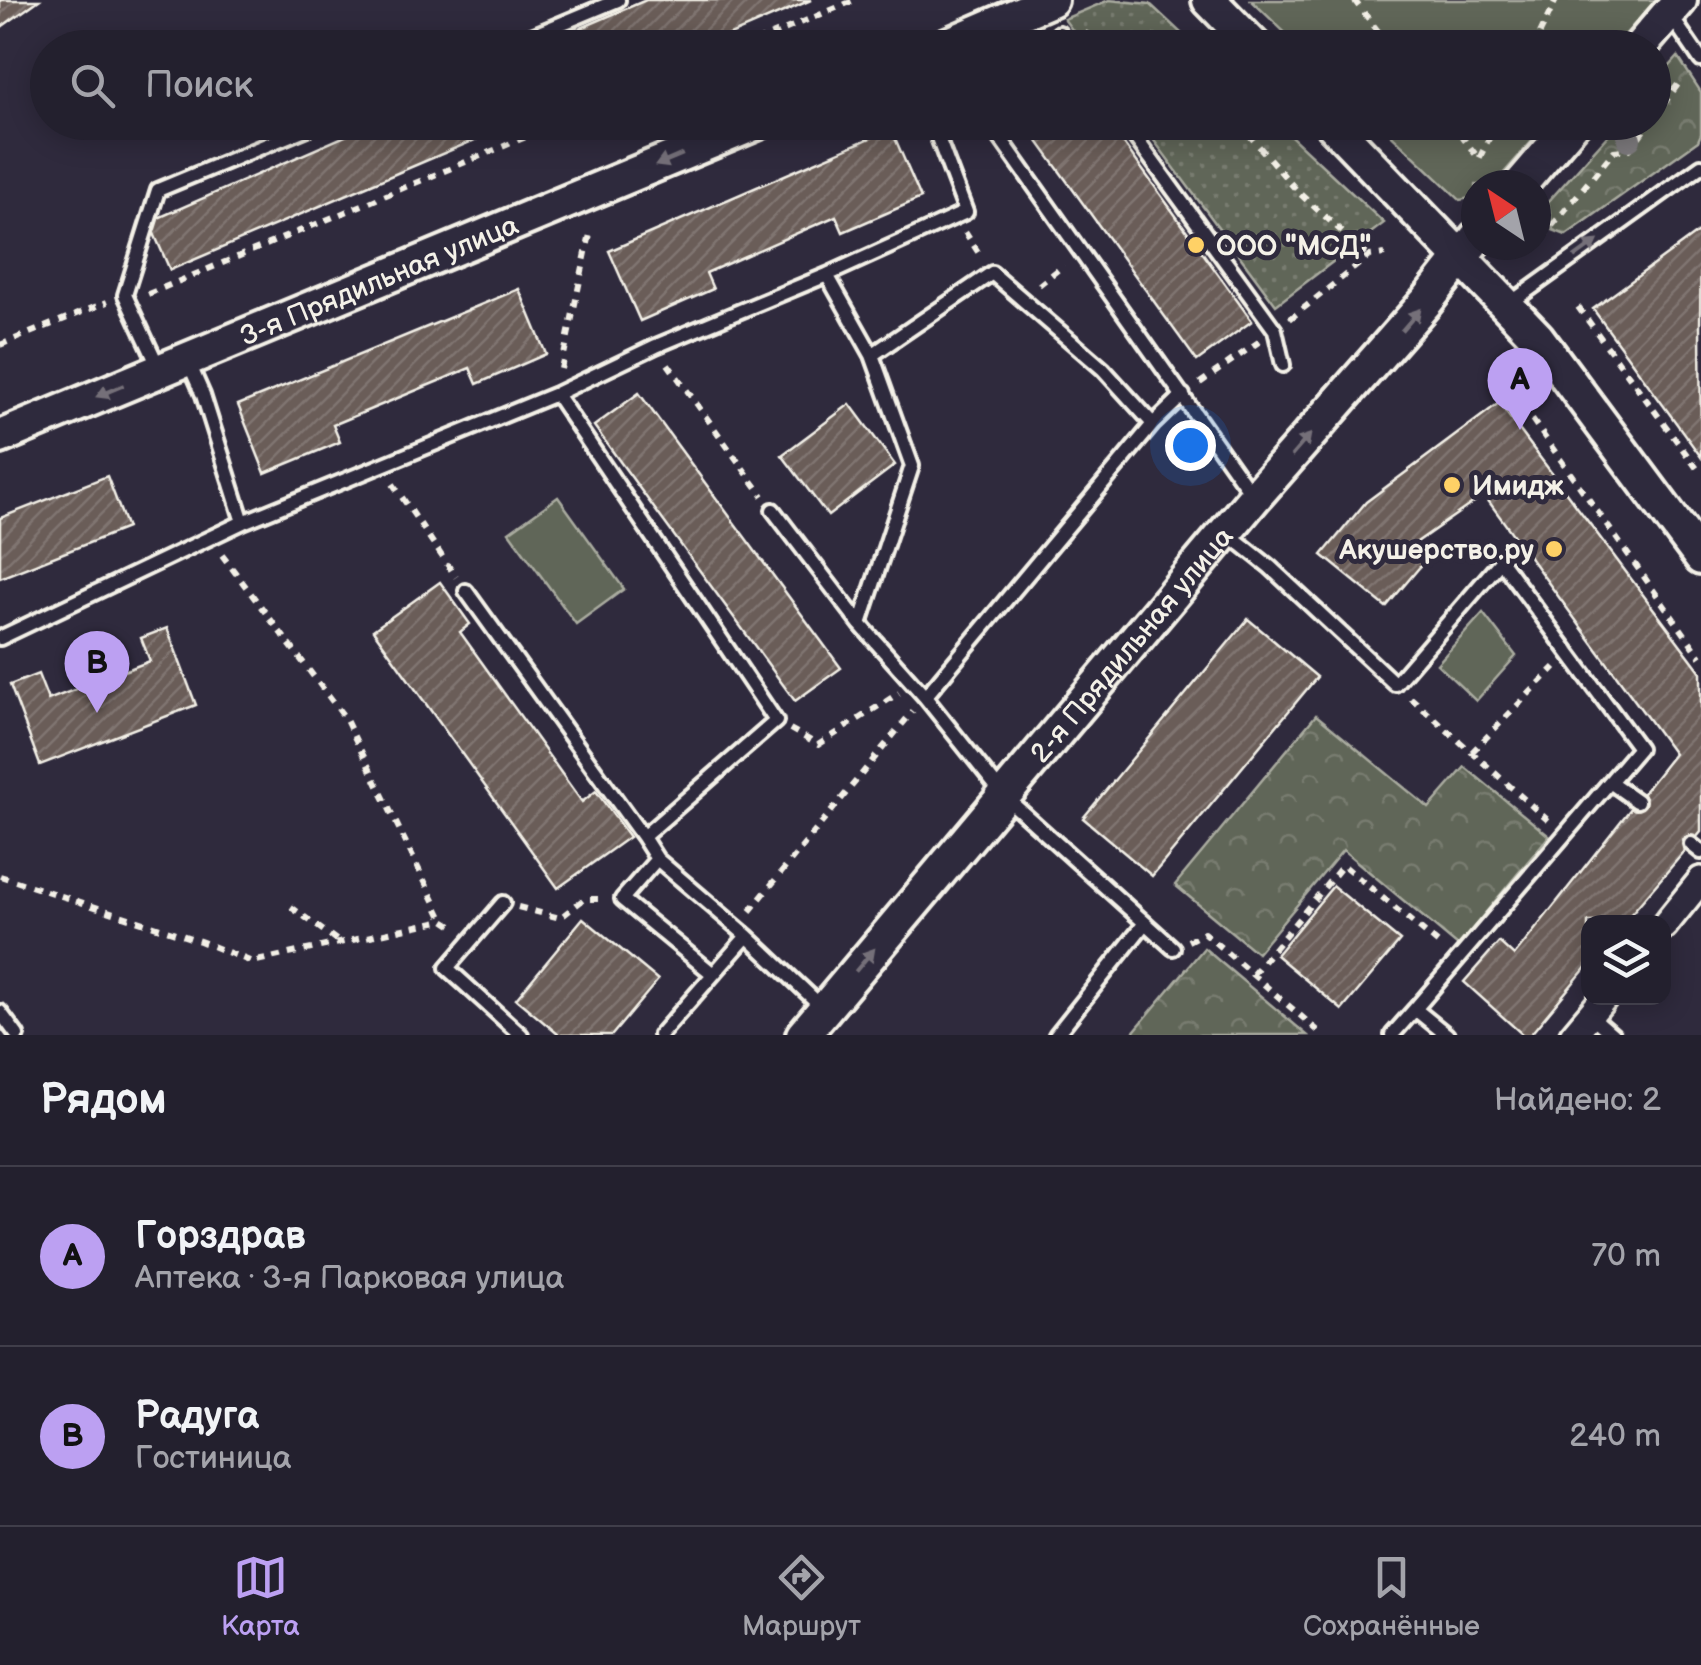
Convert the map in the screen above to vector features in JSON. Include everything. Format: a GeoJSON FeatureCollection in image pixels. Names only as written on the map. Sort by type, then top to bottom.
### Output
{"type":"FeatureCollection","features":[{"type":"Feature","properties":{"kind":"street"},"geometry":{"type":"LineString","coordinates":[[983,30],[1051,0]]}},
{"type":"Feature","properties":{"kind":"street"},"geometry":{"type":"LineString","coordinates":[[1208,0],[1238,30]]}},
{"type":"Feature","properties":{"kind":"street"},"geometry":{"type":"LineString","coordinates":[[1654,30],[1674,6]]}},
{"type":"Feature","properties":{"kind":"street","name":"3-я Прядильная улица"},"geometry":{"type":"LineString","coordinates":[[0,437],[716,140]]}},
{"type":"Feature","properties":{"kind":"street"},"geometry":{"type":"LineString","coordinates":[[1350,140],[1461,240]]}},
{"type":"Feature","properties":{"kind":"street"},"geometry":{"type":"LineString","coordinates":[[1533,170],[1559,140]]}},
{"type":"Feature","properties":{"kind":"street","name":"2-я Прядильная улица"},"geometry":{"type":"LineString","coordinates":[[803,1035],[1461,257]]}},
{"type":"Feature","properties":{"kind":"street"},"geometry":{"type":"LineString","coordinates":[[1477,260],[1507,306],[1537,337],[1692,539]]}},
{"type":"Feature","properties":{"kind":"street"},"geometry":{"type":"LineString","coordinates":[[1671,917],[1701,880]]}},
{"type":"Feature","properties":{"kind":"lane"},"geometry":{"type":"LineString","coordinates":[[547,30],[618,0]]}},
{"type":"Feature","properties":{"kind":"lane"},"geometry":{"type":"LineString","coordinates":[[1674,6],[1701,60]]}},
{"type":"Feature","properties":{"kind":"lane"},"geometry":{"type":"LineString","coordinates":[[244,522],[202,395],[174,365],[125,295],[158,190],[279,140]]}},
{"type":"Feature","properties":{"kind":"lane"},"geometry":{"type":"LineString","coordinates":[[0,638],[244,522],[556,394],[656,346],[966,212],[939,140]]}},
{"type":"Feature","properties":{"kind":"lane"},"geometry":{"type":"LineString","coordinates":[[1000,140],[1254,498]]}},
{"type":"Feature","properties":{"kind":"lane"},"geometry":{"type":"LineString","coordinates":[[1137,140],[1276,330],[1283,366]]}},
{"type":"Feature","properties":{"kind":"lane"},"geometry":{"type":"LineString","coordinates":[[1507,306],[1701,166]]}},
{"type":"Feature","properties":{"kind":"lane"},"geometry":{"type":"LineString","coordinates":[[872,355],[992,273],[1102,369],[1154,424]]}},
{"type":"Feature","properties":{"kind":"lane"},"geometry":{"type":"LineString","coordinates":[[827,275],[872,355],[912,466],[860,624]]}},
{"type":"Feature","properties":{"kind":"lane"},"geometry":{"type":"LineString","coordinates":[[556,394],[776,721],[643,837]]}},
{"type":"Feature","properties":{"kind":"lane"},"geometry":{"type":"LineString","coordinates":[[925,696],[1154,424],[1183,395]]}},
{"type":"Feature","properties":{"kind":"lane"},"geometry":{"type":"LineString","coordinates":[[773,510],[860,624],[925,696],[1004,796],[1173,948]]}},
{"type":"Feature","properties":{"kind":"lane"},"geometry":{"type":"LineString","coordinates":[[1226,532],[1395,684],[1501,561],[1639,748],[1392,1035]]}},
{"type":"Feature","properties":{"kind":"lane"},"geometry":{"type":"LineString","coordinates":[[466,591],[657,859],[824,1009]]}},
{"type":"Feature","properties":{"kind":"lane"},"geometry":{"type":"LineString","coordinates":[[1610,782],[1637,801]]}},
{"type":"Feature","properties":{"kind":"lane"},"geometry":{"type":"LineString","coordinates":[[657,859],[622,899],[714,974]]}},
{"type":"Feature","properties":{"kind":"lane"},"geometry":{"type":"LineString","coordinates":[[503,903],[447,968],[521,1035]]}},
{"type":"Feature","properties":{"kind":"lane"},"geometry":{"type":"LineString","coordinates":[[1056,1035],[1144,923]]}},
{"type":"Feature","properties":{"kind":"lane"},"geometry":{"type":"LineString","coordinates":[[660,1035],[714,974],[741,932]]}},
{"type":"Feature","properties":{"kind":"lane"},"geometry":{"type":"LineString","coordinates":[[1415,1009],[1446,1035]]}},
{"type":"Feature","properties":{"kind":"lane"},"geometry":{"type":"LineString","coordinates":[[0,1012],[17,1035]]}},
{"type":"Feature","properties":{"kind":"lane"},"geometry":{"type":"LineString","coordinates":[[1589,1016],[1613,1035]]}},
{"type":"Feature","properties":{"kind":"path"},"geometry":{"type":"LineString","coordinates":[[784,30],[855,0]]}},
{"type":"Feature","properties":{"kind":"path"},"geometry":{"type":"LineString","coordinates":[[1354,0],[1378,30]]}},
{"type":"Feature","properties":{"kind":"path"},"geometry":{"type":"LineString","coordinates":[[1542,30],[1556,0]]}},
{"type":"Feature","properties":{"kind":"path"},"geometry":{"type":"LineString","coordinates":[[1671,93],[1682,78]]}},
{"type":"Feature","properties":{"kind":"path"},"geometry":{"type":"LineString","coordinates":[[0,345],[125,295],[154,293],[519,140]]}},
{"type":"Feature","properties":{"kind":"path"},"geometry":{"type":"LineString","coordinates":[[1254,140],[1300,193],[1369,256]]}},
{"type":"Feature","properties":{"kind":"path"},"geometry":{"type":"LineString","coordinates":[[1466,140],[1480,158],[1488,140]]}},
{"type":"Feature","properties":{"kind":"path"},"geometry":{"type":"LineString","coordinates":[[1551,227],[1614,151],[1630,149],[1637,140]]}},
{"type":"Feature","properties":{"kind":"path"},"geometry":{"type":"LineString","coordinates":[[954,217],[992,273]]}},
{"type":"Feature","properties":{"kind":"path"},"geometry":{"type":"LineString","coordinates":[[556,394],[590,234]]}},
{"type":"Feature","properties":{"kind":"path"},"geometry":{"type":"LineString","coordinates":[[1044,281],[1063,266]]}},
{"type":"Feature","properties":{"kind":"path"},"geometry":{"type":"LineString","coordinates":[[1578,307],[1701,474]]}},
{"type":"Feature","properties":{"kind":"path"},"geometry":{"type":"LineString","coordinates":[[656,346],[773,510]]}},
{"type":"Feature","properties":{"kind":"path"},"geometry":{"type":"LineString","coordinates":[[1492,370],[1514,394],[1701,658]]}},
{"type":"Feature","properties":{"kind":"path"},"geometry":{"type":"LineString","coordinates":[[381,466],[466,591]]}},
{"type":"Feature","properties":{"kind":"path"},"geometry":{"type":"LineString","coordinates":[[210,538],[345,718],[444,920],[473,938]]}},
{"type":"Feature","properties":{"kind":"path"},"geometry":{"type":"LineString","coordinates":[[1472,752],[1569,653]]}},
{"type":"Feature","properties":{"kind":"path"},"geometry":{"type":"LineString","coordinates":[[1395,684],[1565,835]]}},
{"type":"Feature","properties":{"kind":"path"},"geometry":{"type":"LineString","coordinates":[[776,721],[818,745],[912,685]]}},
{"type":"Feature","properties":{"kind":"path"},"geometry":{"type":"LineString","coordinates":[[741,932],[925,696]]}},
{"type":"Feature","properties":{"kind":"path"},"geometry":{"type":"LineString","coordinates":[[1253,974],[1344,865],[1458,960]]}},
{"type":"Feature","properties":{"kind":"path"},"geometry":{"type":"LineString","coordinates":[[0,876],[200,941],[252,962],[444,920]]}},
{"type":"Feature","properties":{"kind":"path"},"geometry":{"type":"LineString","coordinates":[[503,903],[560,918],[584,899],[622,899]]}},
{"type":"Feature","properties":{"kind":"path"},"geometry":{"type":"LineString","coordinates":[[292,907],[340,942]]}},
{"type":"Feature","properties":{"kind":"path"},"geometry":{"type":"LineString","coordinates":[[1173,948],[1204,933],[1322,1035]]}},
{"type":"Feature","properties":{"kind":"green space"},"geometry":{"type":"Polygon","coordinates":[[[1109,0],[1150,4],[1178,30],[1072,30],[1064,19],[1109,0]]]}},
{"type":"Feature","properties":{"kind":"green space"},"geometry":{"type":"Polygon","coordinates":[[[1251,0],[1656,0],[1629,30],[1282,30],[1251,0]]]}},
{"type":"Feature","properties":{"kind":"green space"},"geometry":{"type":"Polygon","coordinates":[[[1678,57],[1701,92],[1698,141],[1566,235],[1553,230],[1551,199],[1604,140],[1671,140],[1671,65],[1678,57]]]}},
{"type":"Feature","properties":{"kind":"green space"},"geometry":{"type":"Polygon","coordinates":[[[1154,140],[1295,140],[1384,223],[1276,305],[1154,140]]]}},
{"type":"Feature","properties":{"kind":"green space"},"geometry":{"type":"Polygon","coordinates":[[[1397,140],[1533,140],[1506,170],[1461,170],[1461,200],[1397,140]]]}},
{"type":"Feature","properties":{"kind":"green space"},"geometry":{"type":"Polygon","coordinates":[[[558,497],[624,589],[576,624],[509,532],[558,497]]]}},
{"type":"Feature","properties":{"kind":"green space"},"geometry":{"type":"Polygon","coordinates":[[[1483,613],[1516,656],[1476,701],[1437,664],[1483,613]]]}},
{"type":"Feature","properties":{"kind":"green space"},"geometry":{"type":"Polygon","coordinates":[[[1316,715],[1429,808],[1465,767],[1549,836],[1458,946],[1343,850],[1257,953],[1175,885],[1316,715]]]}},
{"type":"Feature","properties":{"kind":"green space"},"geometry":{"type":"Polygon","coordinates":[[[1204,948],[1218,960],[1307,1035],[1131,1035],[1204,948]]]}},
{"type":"Feature","properties":{"kind":"building"},"geometry":{"type":"Polygon","coordinates":[[[0,0],[39,0],[0,28],[0,0]]]}},
{"type":"Feature","properties":{"kind":"building"},"geometry":{"type":"Polygon","coordinates":[[[646,0],[811,0],[742,30],[577,30],[646,0]]]}},
{"type":"Feature","properties":{"kind":"building"},"geometry":{"type":"Polygon","coordinates":[[[336,140],[475,140],[170,270],[149,222],[336,140]]]}},
{"type":"Feature","properties":{"kind":"building"},"geometry":{"type":"Polygon","coordinates":[[[866,140],[896,140],[921,198],[843,232],[836,216],[706,273],[713,289],[640,321],[609,251],[866,140]]]}},
{"type":"Feature","properties":{"kind":"building"},"geometry":{"type":"Polygon","coordinates":[[[1037,140],[1121,140],[1252,321],[1197,361],[1037,140]]]}},
{"type":"Feature","properties":{"kind":"building"},"geometry":{"type":"Polygon","coordinates":[[[1701,230],[1700,327],[1701,457],[1593,309],[1701,230]]]}},
{"type":"Feature","properties":{"kind":"building"},"geometry":{"type":"Polygon","coordinates":[[[519,289],[546,354],[477,384],[470,368],[333,425],[340,442],[265,473],[238,405],[519,289]]]}},
{"type":"Feature","properties":{"kind":"building"},"geometry":{"type":"Polygon","coordinates":[[[639,393],[841,668],[795,701],[594,426],[639,393]]]}},
{"type":"Feature","properties":{"kind":"building"},"geometry":{"type":"Polygon","coordinates":[[[1499,403],[1701,672],[1701,832],[1630,915],[1581,915],[1581,973],[1530,1035],[1523,1035],[1464,982],[1499,942],[1514,956],[1674,754],[1484,495],[1417,542],[1409,554],[1423,563],[1386,607],[1322,555],[1366,502],[1499,403]]]}},
{"type":"Feature","properties":{"kind":"building"},"geometry":{"type":"Polygon","coordinates":[[[850,404],[895,465],[828,516],[782,455],[850,404]]]}},
{"type":"Feature","properties":{"kind":"building"},"geometry":{"type":"Polygon","coordinates":[[[107,476],[127,528],[0,578],[0,518],[107,476]]]}},
{"type":"Feature","properties":{"kind":"building"},"geometry":{"type":"Polygon","coordinates":[[[440,582],[470,624],[460,632],[582,802],[596,791],[629,837],[558,888],[373,630],[440,582]]]}},
{"type":"Feature","properties":{"kind":"building"},"geometry":{"type":"Polygon","coordinates":[[[1248,619],[1317,677],[1152,876],[1083,818],[1248,619]]]}},
{"type":"Feature","properties":{"kind":"building"},"geometry":{"type":"Polygon","coordinates":[[[167,628],[196,705],[40,765],[10,685],[38,674],[48,700],[150,661],[141,638],[167,628]]]}},
{"type":"Feature","properties":{"kind":"building"},"geometry":{"type":"Polygon","coordinates":[[[1333,886],[1400,941],[1342,1010],[1276,955],[1333,886]]]}},
{"type":"Feature","properties":{"kind":"building"},"geometry":{"type":"Polygon","coordinates":[[[583,918],[658,980],[612,1035],[559,1035],[516,999],[583,918]]]}},
{"type":"Feature","properties":{"kind":"place","name":"ООО \"МСД\""},"geometry":{"type":"Point","coordinates":[1196,245]}},
{"type":"Feature","properties":{"kind":"place","name":"Горздрав"},"geometry":{"type":"Point","coordinates":[1520,430]}},
{"type":"Feature","properties":{"kind":"place","name":"Имидж"},"geometry":{"type":"Point","coordinates":[1452,485]}},
{"type":"Feature","properties":{"kind":"place","name":"Акушерство.ру"},"geometry":{"type":"Point","coordinates":[1554,549]}},
{"type":"Feature","properties":{"kind":"place","name":"Радуга"},"geometry":{"type":"Point","coordinates":[97,713]}}]}
